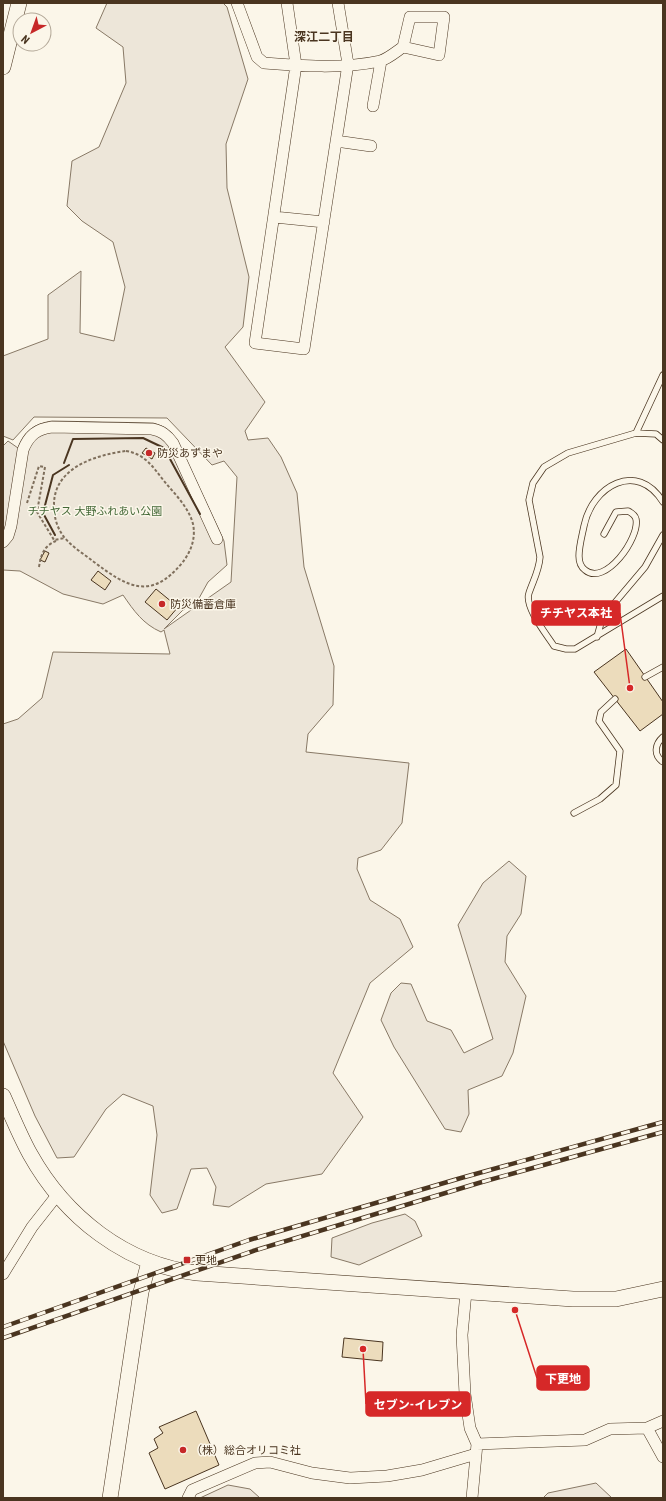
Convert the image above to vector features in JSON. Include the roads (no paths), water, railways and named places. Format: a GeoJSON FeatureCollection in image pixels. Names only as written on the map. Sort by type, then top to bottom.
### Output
{"type":"FeatureCollection","features":[{"type":"Feature","properties":{"kind":"street"},"geometry":{"type":"LineString","coordinates":[[3,67],[19,3]]}},
{"type":"Feature","properties":{"kind":"street"},"geometry":{"type":"LineString","coordinates":[[238,3],[257,57],[264,63],[296,65],[348,64],[381,61],[404,47],[439,55],[444,17],[410,18],[404,47]]}},
{"type":"Feature","properties":{"kind":"street"},"geometry":{"type":"LineString","coordinates":[[287,3],[296,65],[255,343],[304,349],[348,64],[338,3]]}},
{"type":"Feature","properties":{"kind":"street"},"geometry":{"type":"LineString","coordinates":[[373,106],[381,61]]}},
{"type":"Feature","properties":{"kind":"street"},"geometry":{"type":"LineString","coordinates":[[336,142],[371,146]]}},
{"type":"Feature","properties":{"kind":"street"},"geometry":{"type":"LineString","coordinates":[[274,217],[324,222]]}},
{"type":"Feature","properties":{"kind":"street"},"geometry":{"type":"LineString","coordinates":[[3,542],[8,536],[11,526],[27,440],[33,433],[42,428],[52,427],[152,429],[160,431],[168,436],[173,443],[217,538]]}},
{"type":"Feature","properties":{"kind":"street"},"geometry":{"type":"LineString","coordinates":[[3,1096],[30,1155],[58,1194],[81,1219],[106,1239],[130,1254],[149,1262],[181,1271],[197,1273],[594,1300],[637,1296],[663,1290]]}},
{"type":"Feature","properties":{"kind":"street"},"geometry":{"type":"LineString","coordinates":[[3,1274],[32,1227],[58,1194]]}},
{"type":"Feature","properties":{"kind":"street"},"geometry":{"type":"LineString","coordinates":[[110,1498],[141,1292],[149,1262]]}},
{"type":"Feature","properties":{"kind":"street"},"geometry":{"type":"LineString","coordinates":[[466,1292],[462,1355],[469,1421],[476,1449],[472,1498]]}},
{"type":"Feature","properties":{"kind":"street"},"geometry":{"type":"LineString","coordinates":[[188,1498],[192,1490],[255,1463],[270,1462],[312,1473],[350,1478],[387,1476],[422,1470],[476,1449],[585,1440],[610,1429],[647,1428],[663,1421]]}},
{"type":"Feature","properties":{"kind":"street"},"geometry":{"type":"LineString","coordinates":[[647,1428],[663,1457]]}},
{"type":"Feature","properties":{"kind":"lane"},"geometry":{"type":"LineString","coordinates":[[636,433],[663,375]]}},
{"type":"Feature","properties":{"kind":"lane"},"geometry":{"type":"LineString","coordinates":[[663,440],[656,434],[636,433],[568,452],[544,467],[533,483],[529,500],[540,557],[539,567],[528,595],[528,605],[554,646],[566,649],[575,649],[663,596]]}},
{"type":"Feature","properties":{"kind":"lane"},"geometry":{"type":"LineString","coordinates":[[604,534],[616,512],[628,511],[635,515],[637,521],[634,534],[627,547],[615,563],[603,573],[597,575],[589,573],[582,567],[579,558],[584,523],[591,509],[604,490],[614,484],[636,480],[646,483],[658,494],[663,502]]}},
{"type":"Feature","properties":{"kind":"lane"},"geometry":{"type":"LineString","coordinates":[[597,637],[602,619],[645,567],[663,535]]}},
{"type":"Feature","properties":{"kind":"lane"},"geometry":{"type":"LineString","coordinates":[[645,677],[663,667]]}},
{"type":"Feature","properties":{"kind":"lane"},"geometry":{"type":"LineString","coordinates":[[574,813],[600,799],[616,785],[620,751],[599,721],[601,712],[615,699]]}},
{"type":"Feature","properties":{"kind":"lane"},"geometry":{"type":"LineString","coordinates":[[663,737],[656,746],[656,751],[657,756],[663,762]]}},
{"type":"Feature","properties":{"kind":"railway"},"geometry":{"type":"LineString","coordinates":[[3,1327],[249,1240],[461,1178],[663,1122]]}},
{"type":"Feature","properties":{"kind":"railway"},"geometry":{"type":"LineString","coordinates":[[3,1338],[253,1251],[482,1182],[663,1132]]}},
{"type":"Feature","properties":{"kind":"place","name":"防災あずまや"},"geometry":{"type":"Point","coordinates":[149,453]}},
{"type":"Feature","properties":{"kind":"place","name":"防災備蓄倉庫"},"geometry":{"type":"Point","coordinates":[162,604]}},
{"type":"Feature","properties":{"kind":"place","name":"チチヤス本社"},"geometry":{"type":"Point","coordinates":[630,688]}},
{"type":"Feature","properties":{"kind":"place","name":"更地"},"geometry":{"type":"Point","coordinates":[187,1260]}},
{"type":"Feature","properties":{"kind":"place","name":"下更地"},"geometry":{"type":"Point","coordinates":[515,1310]}},
{"type":"Feature","properties":{"kind":"place","name":"セブン-イレブン"},"geometry":{"type":"Point","coordinates":[363,1349]}},
{"type":"Feature","properties":{"kind":"place","name":"（株）総合オリコミ社"},"geometry":{"type":"Point","coordinates":[183,1450]}},
{"type":"Feature","properties":{"kind":"district","name":"深江二丁目"},"geometry":{"type":"Point","coordinates":[324,37]}},
{"type":"Feature","properties":{"kind":"park label","name":"チチヤス 大野ふれあい公園"},"geometry":{"type":"Point","coordinates":[95,511]}}]}
